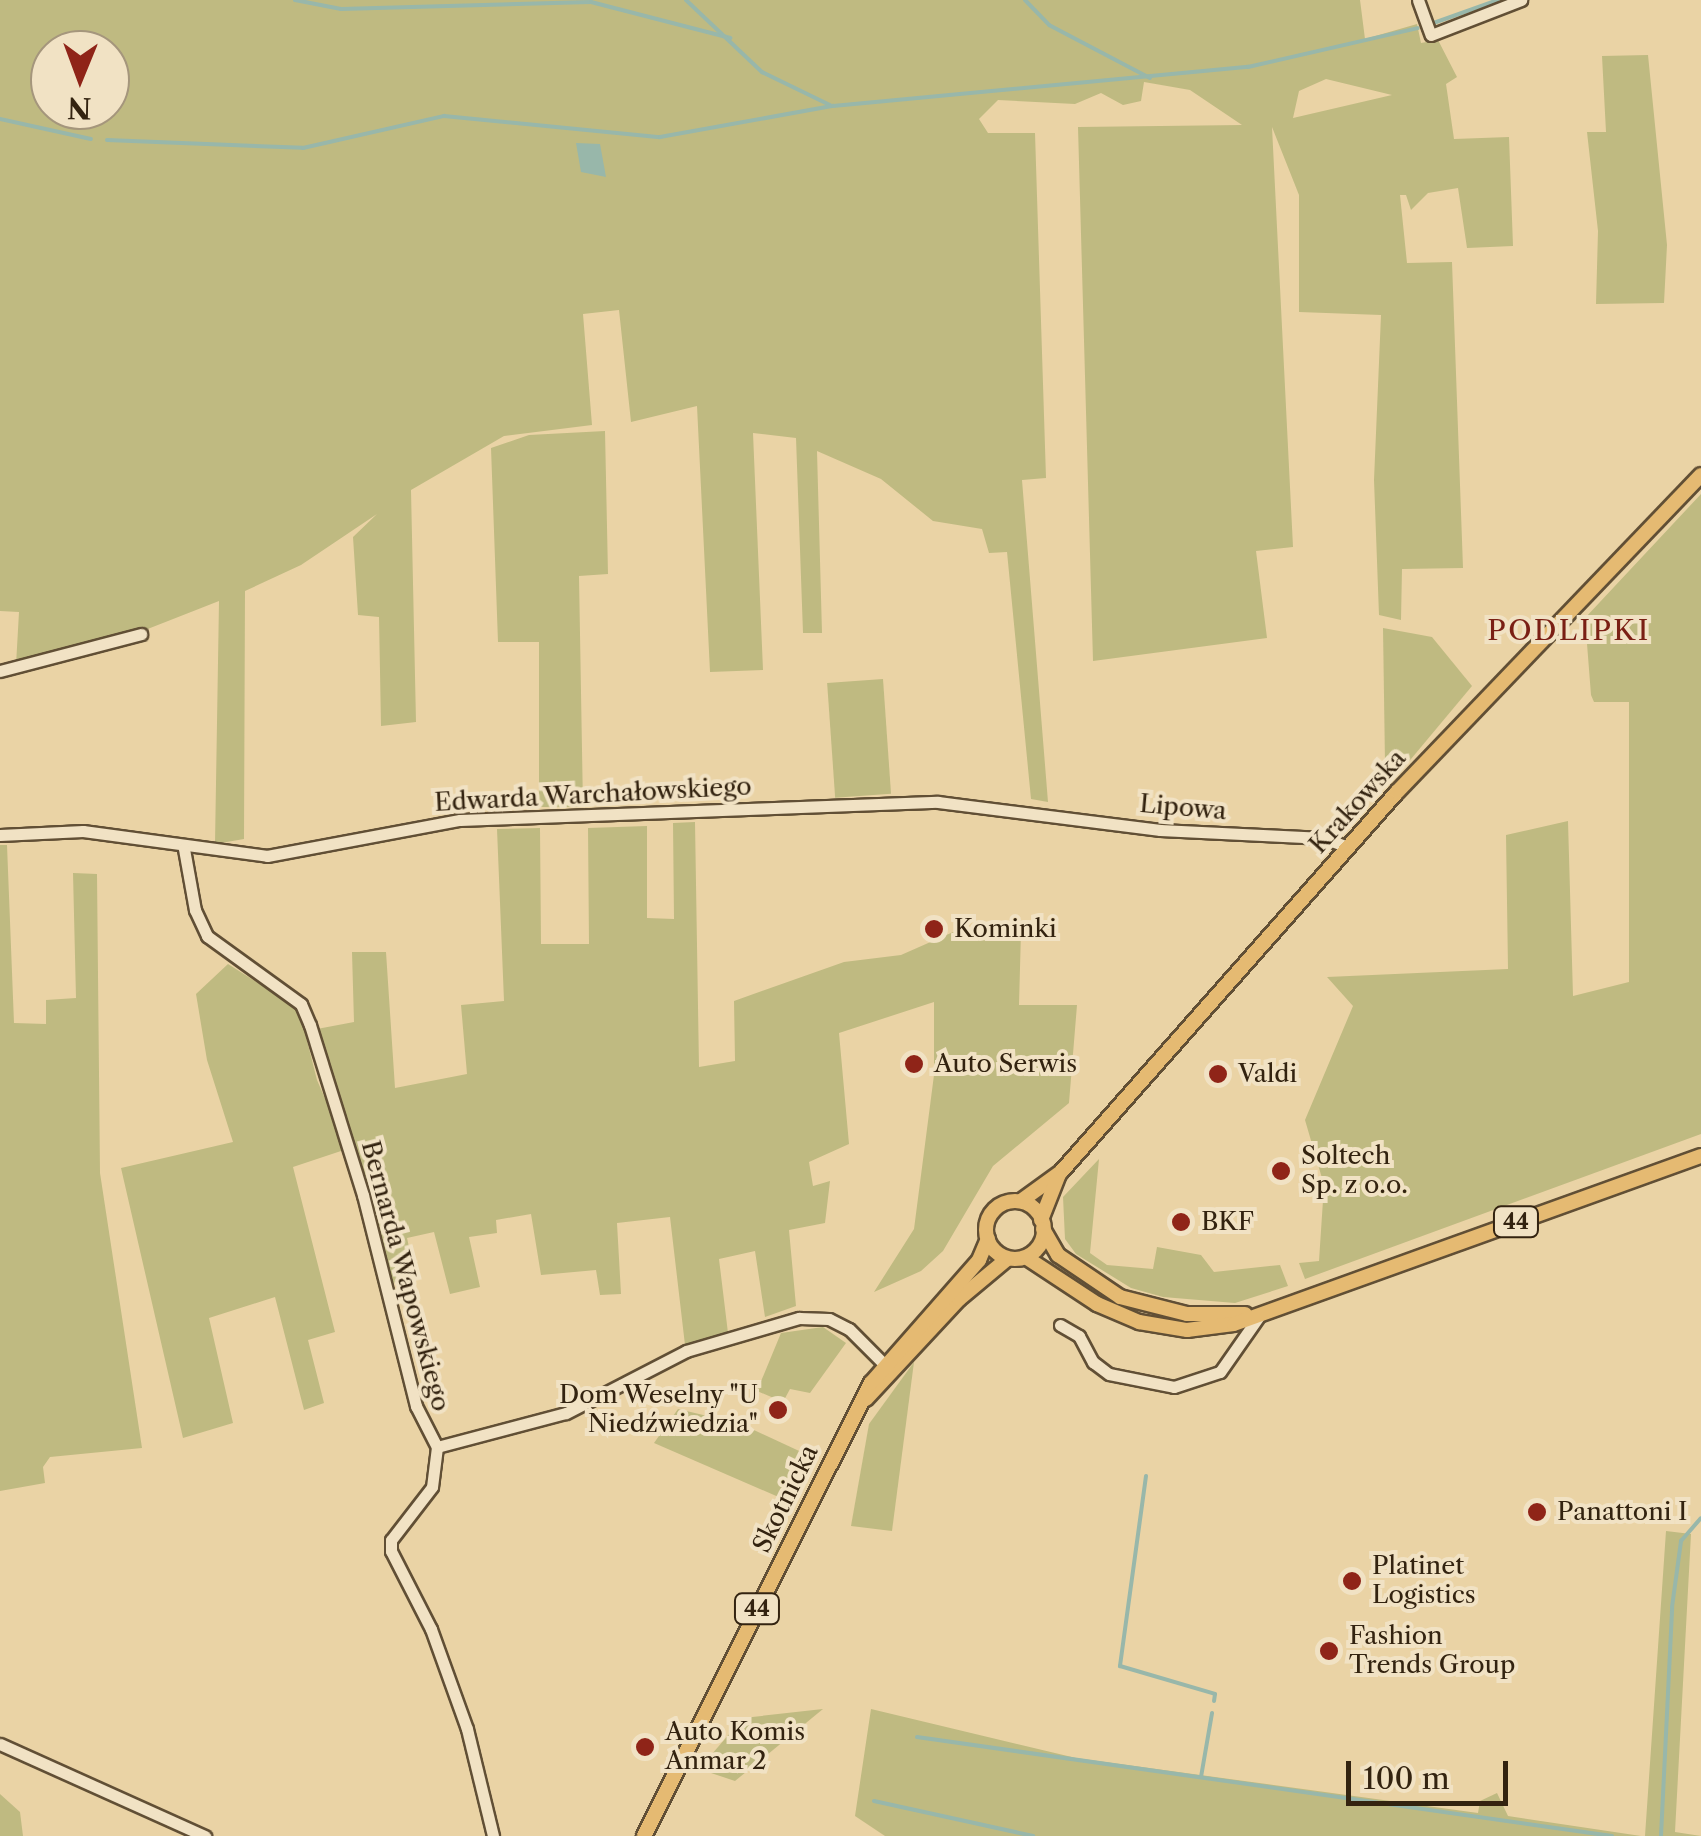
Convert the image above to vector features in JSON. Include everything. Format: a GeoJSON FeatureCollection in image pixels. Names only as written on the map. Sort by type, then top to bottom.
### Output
{"type":"FeatureCollection","features":[{"type":"Feature","properties":{"kind":"main road","name":"Krakowska"},"geometry":{"type":"LineString","coordinates":[[1021,1201],[1060,1172],[1347,847],[1701,475]]}},
{"type":"Feature","properties":{"kind":"main road","name":"44"},"geometry":{"type":"LineString","coordinates":[[1028,1258],[1098,1304],[1139,1322],[1187,1330],[1224,1325],[1262,1315],[1701,1156]]}},
{"type":"Feature","properties":{"kind":"main road","name":"Krakowska"},"geometry":{"type":"LineString","coordinates":[[1042,1225],[1060,1172]]}},
{"type":"Feature","properties":{"kind":"main road","name":"44"},"geometry":{"type":"LineString","coordinates":[[988,1239],[995,1208],[1021,1201],[1042,1225],[1058,1255],[1120,1298],[1188,1314],[1262,1315]]}},
{"type":"Feature","properties":{"kind":"main road"},"geometry":{"type":"LineString","coordinates":[[988,1239],[1006,1259],[1028,1258],[1042,1225]]}},
{"type":"Feature","properties":{"kind":"main road","name":"Skotnicka"},"geometry":{"type":"LineString","coordinates":[[644,1836],[866,1399],[936,1308],[979,1260],[988,1239]]}},
{"type":"Feature","properties":{"kind":"main road","name":"Skotnicka"},"geometry":{"type":"LineString","coordinates":[[888,1369],[1006,1259]]}},
{"type":"Feature","properties":{"kind":"street"},"geometry":{"type":"LineString","coordinates":[[1418,0],[1431,36],[1521,0]]}},
{"type":"Feature","properties":{"kind":"street"},"geometry":{"type":"LineString","coordinates":[[0,671],[142,634]]}},
{"type":"Feature","properties":{"kind":"street","name":"Edwarda Warchałowskiego"},"geometry":{"type":"LineString","coordinates":[[0,835],[83,831],[184,849],[290,854],[424,826],[520,818],[916,802],[1014,808]]}},
{"type":"Feature","properties":{"kind":"street","name":"Lipowa"},"geometry":{"type":"LineString","coordinates":[[1014,808],[1160,830],[1324,838],[1347,847]]}},
{"type":"Feature","properties":{"kind":"street","name":"Bernarda Wapowskiego"},"geometry":{"type":"LineString","coordinates":[[184,849],[195,910],[207,936],[301,1004],[363,1195],[416,1406],[437,1448],[566,1413],[686,1352],[798,1318],[829,1319],[849,1328],[888,1369]]}},
{"type":"Feature","properties":{"kind":"street"},"geometry":{"type":"LineString","coordinates":[[1060,1325],[1079,1336],[1093,1362],[1110,1374],[1174,1388],[1209,1379],[1237,1351],[1262,1315]]}},
{"type":"Feature","properties":{"kind":"street"},"geometry":{"type":"LineString","coordinates":[[1224,1325],[1234,1335],[1237,1351]]}},
{"type":"Feature","properties":{"kind":"street"},"geometry":{"type":"LineString","coordinates":[[437,1448],[432,1487],[391,1540],[467,1729],[493,1836]]}},
{"type":"Feature","properties":{"kind":"street"},"geometry":{"type":"LineString","coordinates":[[0,1744],[205,1836]]}},
{"type":"Feature","properties":{"kind":"shaded area"},"geometry":{"type":"Polygon","coordinates":[[[0,0],[1360,0],[1365,39],[1417,24],[1421,43],[1438,40],[1457,77],[1446,84],[1454,139],[1509,137],[1513,246],[1467,248],[1458,188],[1428,193],[1411,210],[1406,195],[1400,195],[1407,263],[1452,262],[1463,568],[1402,569],[1401,620],[1379,615],[1374,480],[1381,315],[1299,312],[1299,195],[1272,127],[1293,547],[1256,551],[1267,638],[1093,661],[1078,127],[1242,125],[1190,90],[1144,82],[1141,101],[1123,105],[1101,93],[1075,104],[998,100],[979,119],[988,133],[1035,133],[1046,478],[1022,480],[1048,802],[1031,799],[1007,552],[989,553],[982,529],[933,521],[881,479],[817,451],[822,633],[803,633],[796,438],[753,433],[763,670],[710,672],[697,406],[631,422],[619,310],[583,314],[592,425],[504,436],[411,490],[416,722],[381,726],[379,617],[358,615],[353,537],[377,514],[301,565],[245,591],[244,839],[215,844],[219,601],[140,632],[16,665],[19,612],[0,611],[0,0]],[[1326,79],[1299,91],[1293,118],[1392,95],[1326,79]]]}},
{"type":"Feature","properties":{"kind":"shaded area"},"geometry":{"type":"Polygon","coordinates":[[[1648,55],[1667,245],[1664,303],[1596,304],[1598,231],[1587,132],[1606,132],[1602,56],[1648,55]]]}},
{"type":"Feature","properties":{"kind":"shaded area"},"geometry":{"type":"Polygon","coordinates":[[[576,143],[600,144],[606,177],[581,172],[576,143]]]}},
{"type":"Feature","properties":{"kind":"shaded area"},"geometry":{"type":"Polygon","coordinates":[[[605,431],[608,574],[579,576],[583,807],[539,807],[539,642],[498,642],[491,448],[529,435],[605,431]]]}},
{"type":"Feature","properties":{"kind":"shaded area"},"geometry":{"type":"Polygon","coordinates":[[[1701,494],[1701,1134],[1305,1279],[1299,1263],[1319,1261],[1324,1185],[1305,1120],[1353,1006],[1327,977],[1508,969],[1506,835],[1568,821],[1573,996],[1629,982],[1629,702],[1594,702],[1585,618],[1701,494]]]}},
{"type":"Feature","properties":{"kind":"shaded area"},"geometry":{"type":"Polygon","coordinates":[[[1383,628],[1432,637],[1472,686],[1401,771],[1385,763],[1383,628]]]}},
{"type":"Feature","properties":{"kind":"shaded area"},"geometry":{"type":"Polygon","coordinates":[[[883,679],[891,794],[835,798],[827,683],[883,679]]]}},
{"type":"Feature","properties":{"kind":"shaded area"},"geometry":{"type":"Polygon","coordinates":[[[695,822],[699,1067],[735,1061],[734,1001],[844,962],[901,955],[960,929],[1021,931],[1019,1005],[1077,1005],[1069,1103],[993,1166],[943,1251],[921,1271],[874,1292],[914,1229],[934,1075],[934,1002],[839,1033],[849,1144],[809,1162],[813,1186],[830,1181],[825,1223],[789,1230],[796,1306],[765,1317],[755,1251],[719,1259],[728,1333],[685,1345],[670,1217],[617,1223],[621,1294],[600,1295],[596,1270],[541,1275],[531,1214],[496,1220],[497,1233],[469,1237],[480,1287],[450,1294],[434,1232],[407,1238],[416,1278],[392,1283],[317,1029],[354,1022],[352,952],[386,952],[395,1088],[467,1074],[461,1005],[504,1001],[497,829],[540,828],[541,944],[589,944],[588,828],[647,826],[647,918],[674,919],[673,823],[695,822]]]}},
{"type":"Feature","properties":{"kind":"shaded area"},"geometry":{"type":"Polygon","coordinates":[[[0,845],[7,845],[14,1023],[46,1024],[46,1000],[76,998],[73,873],[97,874],[100,1173],[142,1448],[50,1457],[43,1467],[45,1483],[0,1491],[0,845]]]}},
{"type":"Feature","properties":{"kind":"shaded area"},"geometry":{"type":"Polygon","coordinates":[[[228,964],[299,1009],[317,1080],[347,1149],[293,1167],[335,1332],[308,1340],[324,1403],[304,1410],[275,1297],[209,1318],[233,1423],[183,1438],[121,1168],[233,1142],[207,1060],[196,994],[228,964]]]}},
{"type":"Feature","properties":{"kind":"shaded area"},"geometry":{"type":"Polygon","coordinates":[[[1099,1159],[1090,1253],[1107,1265],[1153,1269],[1157,1247],[1201,1255],[1214,1272],[1280,1265],[1288,1286],[1235,1303],[1163,1297],[1131,1288],[1076,1254],[1065,1239],[1063,1197],[1099,1159]]]}},
{"type":"Feature","properties":{"kind":"shaded area"},"geometry":{"type":"Polygon","coordinates":[[[823,1327],[846,1343],[810,1393],[790,1389],[783,1402],[757,1391],[781,1333],[823,1327]]]}},
{"type":"Feature","properties":{"kind":"shaded area"},"geometry":{"type":"Polygon","coordinates":[[[914,1362],[892,1531],[851,1526],[869,1424],[914,1362]]]}},
{"type":"Feature","properties":{"kind":"shaded area"},"geometry":{"type":"Polygon","coordinates":[[[678,1409],[741,1424],[810,1456],[790,1502],[654,1443],[678,1409]]]}},
{"type":"Feature","properties":{"kind":"shaded area"},"geometry":{"type":"Polygon","coordinates":[[[1666,1531],[1691,1534],[1675,1832],[1701,1836],[1645,1836],[1666,1531]]]}},
{"type":"Feature","properties":{"kind":"shaded area"},"geometry":{"type":"Polygon","coordinates":[[[823,1709],[735,1781],[699,1769],[743,1718],[823,1709]]]}},
{"type":"Feature","properties":{"kind":"shaded area"},"geometry":{"type":"Polygon","coordinates":[[[871,1709],[1076,1758],[1478,1813],[1480,1801],[1497,1793],[1508,1816],[1641,1836],[885,1836],[855,1816],[871,1709]]]}},
{"type":"Feature","properties":{"kind":"shaded area"},"geometry":{"type":"Polygon","coordinates":[[[0,1794],[20,1812],[23,1836],[0,1836],[0,1794]]]}},
{"type":"Feature","properties":{"kind":"waterway"},"geometry":{"type":"LineString","coordinates":[[295,0],[341,9],[591,2],[730,38]]}},
{"type":"Feature","properties":{"kind":"waterway"},"geometry":{"type":"LineString","coordinates":[[686,0],[762,72],[830,105]]}},
{"type":"Feature","properties":{"kind":"waterway"},"geometry":{"type":"LineString","coordinates":[[1025,0],[1049,25],[1150,78]]}},
{"type":"Feature","properties":{"kind":"waterway"},"geometry":{"type":"LineString","coordinates":[[1428,25],[1498,0]]}},
{"type":"Feature","properties":{"kind":"waterway"},"geometry":{"type":"LineString","coordinates":[[107,140],[303,148],[444,116],[660,137],[833,106],[1248,67],[1418,28]]}},
{"type":"Feature","properties":{"kind":"waterway"},"geometry":{"type":"LineString","coordinates":[[0,119],[91,139]]}},
{"type":"Feature","properties":{"kind":"waterway"},"geometry":{"type":"LineString","coordinates":[[1146,1476],[1120,1666],[1215,1694],[1214,1701]]}},
{"type":"Feature","properties":{"kind":"waterway"},"geometry":{"type":"LineString","coordinates":[[1661,1836],[1672,1607],[1681,1541],[1701,1518]]}},
{"type":"Feature","properties":{"kind":"waterway"},"geometry":{"type":"LineString","coordinates":[[1201,1777],[1212,1713]]}},
{"type":"Feature","properties":{"kind":"waterway"},"geometry":{"type":"LineString","coordinates":[[917,1737],[1612,1836]]}},
{"type":"Feature","properties":{"kind":"waterway"},"geometry":{"type":"LineString","coordinates":[[874,1801],[1033,1836]]}},
{"type":"Feature","properties":{"kind":"place","name":"Kominki"},"geometry":{"type":"Point","coordinates":[934,929]}},
{"type":"Feature","properties":{"kind":"place","name":"Auto Serwis"},"geometry":{"type":"Point","coordinates":[914,1064]}},
{"type":"Feature","properties":{"kind":"place","name":"Valdi"},"geometry":{"type":"Point","coordinates":[1218,1074]}},
{"type":"Feature","properties":{"kind":"place","name":"Soltech Sp. z o.o."},"geometry":{"type":"Point","coordinates":[1281,1171]}},
{"type":"Feature","properties":{"kind":"place","name":"BKF"},"geometry":{"type":"Point","coordinates":[1181,1222]}},
{"type":"Feature","properties":{"kind":"place","name":"Dom Weselny \"U Niedźwiedzia\""},"geometry":{"type":"Point","coordinates":[778,1410]}},
{"type":"Feature","properties":{"kind":"place","name":"Panattoni I"},"geometry":{"type":"Point","coordinates":[1537,1512]}},
{"type":"Feature","properties":{"kind":"place","name":"Platinet Logistics"},"geometry":{"type":"Point","coordinates":[1352,1581]}},
{"type":"Feature","properties":{"kind":"place","name":"Fashion Trends Group"},"geometry":{"type":"Point","coordinates":[1329,1651]}},
{"type":"Feature","properties":{"kind":"place","name":"Auto Komis Anmar 2"},"geometry":{"type":"Point","coordinates":[645,1747]}},
{"type":"Feature","properties":{"kind":"district","name":"PODLIPKI"},"geometry":{"type":"Point","coordinates":[1569,630]}}]}
